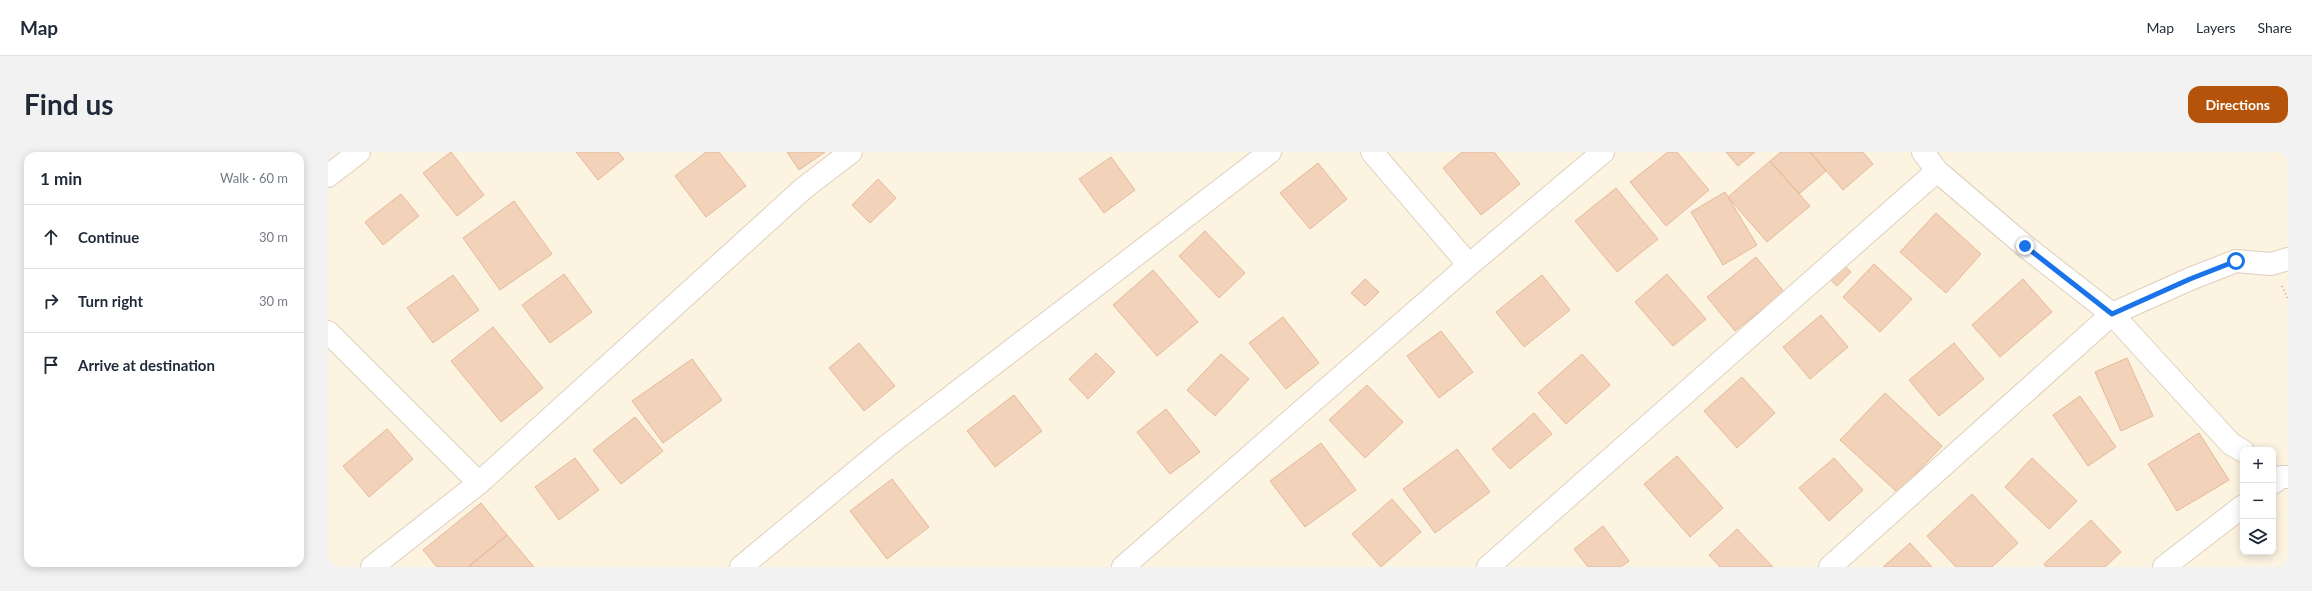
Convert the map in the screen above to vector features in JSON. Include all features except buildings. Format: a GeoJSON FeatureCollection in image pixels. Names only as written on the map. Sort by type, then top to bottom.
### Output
{"type":"FeatureCollection","features":[{"type":"Feature","properties":{"kind":"street"},"geometry":{"type":"LineString","coordinates":[[328,176],[359,152]]}},
{"type":"Feature","properties":{"kind":"street"},"geometry":{"type":"LineString","coordinates":[[372,567],[479,482],[804,188],[851,152]]}},
{"type":"Feature","properties":{"kind":"street"},"geometry":{"type":"LineString","coordinates":[[741,567],[887,446],[1270,152]]}},
{"type":"Feature","properties":{"kind":"street"},"geometry":{"type":"LineString","coordinates":[[1372,152],[1469,265]]}},
{"type":"Feature","properties":{"kind":"street"},"geometry":{"type":"LineString","coordinates":[[1123,567],[1469,265],[1603,152]]}},
{"type":"Feature","properties":{"kind":"street"},"geometry":{"type":"LineString","coordinates":[[1923,152],[1937,170],[2025,246],[2112,314],[2231,444],[2240,449]]}},
{"type":"Feature","properties":{"kind":"street"},"geometry":{"type":"LineString","coordinates":[[1488,567],[1937,170]]}},
{"type":"Feature","properties":{"kind":"street"},"geometry":{"type":"LineString","coordinates":[[1830,567],[2112,314],[2190,279],[2236,261],[2271,264],[2288,259]]}},
{"type":"Feature","properties":{"kind":"street"},"geometry":{"type":"LineString","coordinates":[[328,332],[479,482]]}},
{"type":"Feature","properties":{"kind":"street"},"geometry":{"type":"LineString","coordinates":[[2164,567],[2240,508]]}},
{"type":"Feature","properties":{"kind":"route"},"geometry":{"type":"LineString","coordinates":[[2025,246],[2112,314],[2190,279],[2236,261]]}}]}
